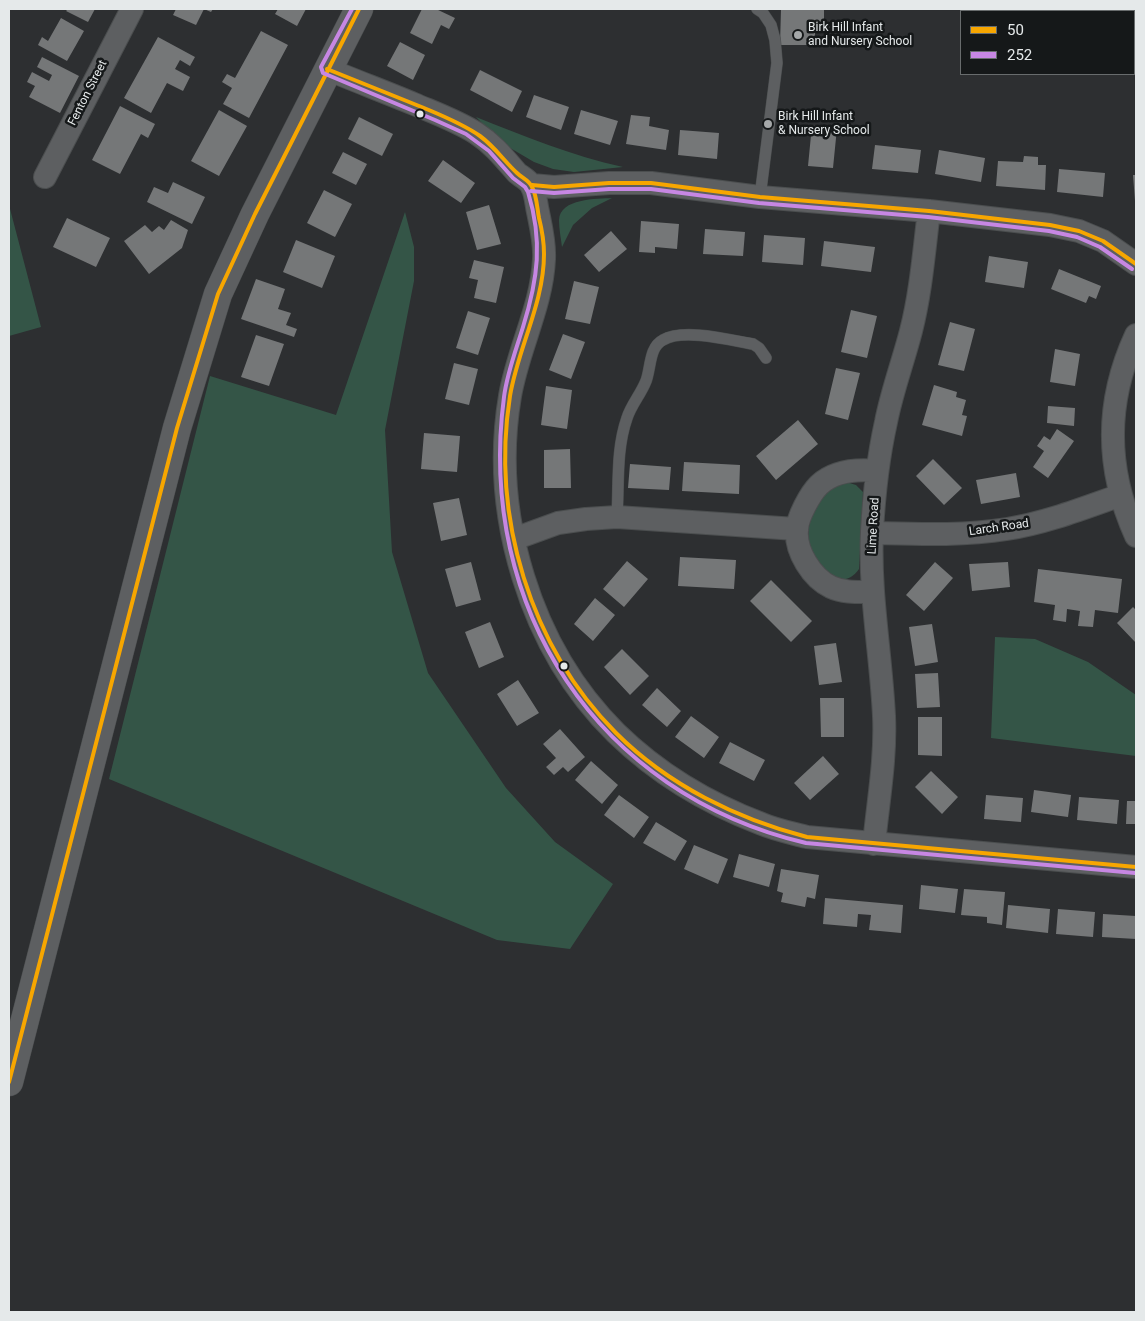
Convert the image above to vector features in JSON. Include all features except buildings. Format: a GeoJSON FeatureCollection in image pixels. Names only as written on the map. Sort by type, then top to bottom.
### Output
{"type":"FeatureCollection","features":[{"type":"Feature","properties":{"kind":"main road"},"geometry":{"type":"LineString","coordinates":[[9,1082],[138,575],[177,428],[218,294],[255,214],[358,9]]}},
{"type":"Feature","properties":{"kind":"street","name":"Fenton Street"},"geometry":{"type":"LineString","coordinates":[[45,177],[132,9]]}},
{"type":"Feature","properties":{"kind":"street"},"geometry":{"type":"LineString","coordinates":[[327,69],[449,118],[475,132],[498,150],[519,174],[532,185],[554,187],[609,183],[650,184],[930,211],[1050,225],[1080,231],[1103,241],[1136,264]]}},
{"type":"Feature","properties":{"kind":"street"},"geometry":{"type":"LineString","coordinates":[[532,185],[542,230],[544,257],[540,290],[516,366],[510,394],[506,429],[504,460],[514,539],[525,581],[543,628],[562,662],[589,702],[617,734],[687,787],[722,807],[764,825],[807,837],[1136,867]]}},
{"type":"Feature","properties":{"kind":"street","name":"Lime Road"},"geometry":{"type":"LineString","coordinates":[[874,844],[883,760],[884,719],[882,671],[872,592],[872,533],[877,471],[886,421],[918,301],[930,211]]}},
{"type":"Feature","properties":{"kind":"street"},"geometry":{"type":"LineString","coordinates":[[1134,346],[1118,384],[1113,415],[1113,446],[1121,495],[1136,536]]}},
{"type":"Feature","properties":{"kind":"street"},"geometry":{"type":"LineString","coordinates":[[872,592],[840,590],[830,587],[815,576],[805,562],[796,529],[807,501],[819,485],[833,476],[848,472],[861,470],[877,471]]}},
{"type":"Feature","properties":{"kind":"street","name":"Larch Road"},"geometry":{"type":"LineString","coordinates":[[872,533],[935,534],[1008,529],[1079,510],[1121,495]]}},
{"type":"Feature","properties":{"kind":"street"},"geometry":{"type":"LineString","coordinates":[[514,539],[558,524],[586,519],[617,517],[796,529]]}},
{"type":"Feature","properties":{"kind":"lane"},"geometry":{"type":"LineString","coordinates":[[757,9],[763,13],[770,25],[775,40],[777,63],[760,196]]}},
{"type":"Feature","properties":{"kind":"lane"},"geometry":{"type":"LineString","coordinates":[[617,517],[621,441],[627,416],[646,381],[656,345],[673,335],[689,334],[753,344],[759,348],[766,358]]}},
{"type":"Feature","properties":{"kind":"green space"},"geometry":{"type":"Polygon","coordinates":[[[476,117],[567,151],[623,167],[574,172],[553,169],[534,162],[500,142],[476,117]]]}},
{"type":"Feature","properties":{"kind":"green space"},"geometry":{"type":"Polygon","coordinates":[[[612,198],[592,208],[573,225],[562,247],[559,220],[561,213],[566,207],[580,201],[612,198]]]}},
{"type":"Feature","properties":{"kind":"green space"},"geometry":{"type":"Polygon","coordinates":[[[9,205],[41,327],[9,336],[9,205]]]}},
{"type":"Feature","properties":{"kind":"green space"},"geometry":{"type":"Polygon","coordinates":[[[405,212],[414,247],[414,281],[385,430],[392,552],[428,673],[506,788],[555,842],[613,884],[570,949],[497,940],[109,779],[210,376],[336,415],[405,212]]]}},
{"type":"Feature","properties":{"kind":"green space"},"geometry":{"type":"Polygon","coordinates":[[[846,482],[856,485],[863,492],[859,569],[852,576],[845,579],[837,579],[824,571],[813,557],[808,536],[810,520],[818,499],[830,488],[846,482]]]}},
{"type":"Feature","properties":{"kind":"green space"},"geometry":{"type":"Polygon","coordinates":[[[995,637],[1035,639],[1088,662],[1136,695],[1136,756],[991,738],[995,637]]]}},
{"type":"Feature","properties":{"kind":"transit line","name":"252"},"geometry":{"type":"LineString","coordinates":[[352,9],[321,67],[323,73],[466,134],[489,151],[528,192],[536,227],[537,260],[532,293],[505,388],[500,475],[510,549],[532,618],[566,681],[612,736],[667,782],[732,818],[806,843],[1135,873]]}},
{"type":"Feature","properties":{"kind":"transit line","name":"50"},"geometry":{"type":"LineString","coordinates":[[9,1082],[177,428],[218,294],[255,214],[359,9]]}},
{"type":"Feature","properties":{"kind":"transit line","name":"50"},"geometry":{"type":"LineString","coordinates":[[327,69],[453,120],[467,128],[490,145],[531,185],[534,191],[544,245],[543,272],[540,290],[510,396],[506,442],[506,487],[513,533],[524,577],[540,620],[560,661],[586,699],[616,733],[658,769],[705,798],[755,820],[807,837],[1136,867]]}},
{"type":"Feature","properties":{"kind":"transit line","name":"50"},"geometry":{"type":"LineString","coordinates":[[532,185],[554,187],[609,183],[651,183],[760,197],[929,211],[1050,225],[1079,231],[1103,241],[1136,264]]}},
{"type":"Feature","properties":{"kind":"transit line","name":"252"},"geometry":{"type":"LineString","coordinates":[[531,191],[554,193],[609,189],[651,189],[759,203],[928,217],[1049,231],[1077,237],[1100,247],[1132,269]]}},
{"type":"Feature","properties":{"kind":"place","name":"Birk Hill Infant and Nursery School"},"geometry":{"type":"Point","coordinates":[798,35]}},
{"type":"Feature","properties":{"kind":"place","name":"Birk Hill Infant & Nursery School"},"geometry":{"type":"Point","coordinates":[768,124]}}]}
